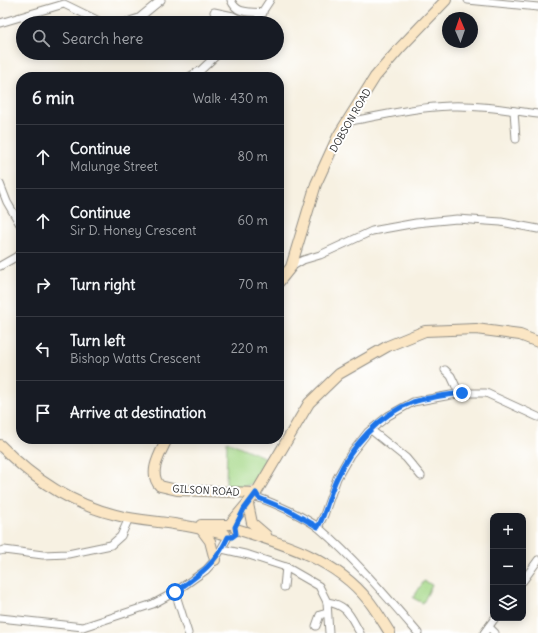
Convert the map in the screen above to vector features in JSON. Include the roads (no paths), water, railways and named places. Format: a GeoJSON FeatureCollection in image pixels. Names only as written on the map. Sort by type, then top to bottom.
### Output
{"type":"FeatureCollection","features":[{"type":"Feature","properties":{"kind":"street"},"geometry":{"type":"LineString","coordinates":[[141,16],[161,0]]}},
{"type":"Feature","properties":{"kind":"street"},"geometry":{"type":"LineString","coordinates":[[231,0],[238,10],[263,13]]}},
{"type":"Feature","properties":{"kind":"street"},"geometry":{"type":"LineString","coordinates":[[261,16],[270,0]]}},
{"type":"Feature","properties":{"kind":"street","name":"DOBSON ROAD"},"geometry":{"type":"LineString","coordinates":[[284,276],[291,267],[316,184],[346,122],[375,77],[400,48],[446,0]]}},
{"type":"Feature","properties":{"kind":"street"},"geometry":{"type":"LineString","coordinates":[[468,0],[538,7]]}},
{"type":"Feature","properties":{"kind":"street"},"geometry":{"type":"LineString","coordinates":[[24,16],[64,4],[89,16]]}},
{"type":"Feature","properties":{"kind":"street"},"geometry":{"type":"LineString","coordinates":[[214,12],[233,16]]}},
{"type":"Feature","properties":{"kind":"street"},"geometry":{"type":"LineString","coordinates":[[0,23],[16,18]]}},
{"type":"Feature","properties":{"kind":"street"},"geometry":{"type":"LineString","coordinates":[[198,72],[212,60]]}},
{"type":"Feature","properties":{"kind":"street"},"geometry":{"type":"LineString","coordinates":[[346,122],[406,111],[448,106],[477,107],[538,114]]}},
{"type":"Feature","properties":{"kind":"street"},"geometry":{"type":"LineString","coordinates":[[514,111],[516,139]]}},
{"type":"Feature","properties":{"kind":"street"},"geometry":{"type":"LineString","coordinates":[[0,184],[7,202],[16,217]]}},
{"type":"Feature","properties":{"kind":"street"},"geometry":{"type":"LineString","coordinates":[[291,267],[303,260],[320,255],[372,231],[416,222],[457,218],[501,222],[538,229]]}},
{"type":"Feature","properties":{"kind":"street"},"geometry":{"type":"LineString","coordinates":[[0,266],[16,257]]}},
{"type":"Feature","properties":{"kind":"street"},"geometry":{"type":"LineString","coordinates":[[0,618],[82,630],[153,604],[175,592],[206,570],[215,560],[231,530],[256,493],[309,403],[339,374],[388,346],[425,331],[476,329],[520,335],[538,342]]}},
{"type":"Feature","properties":{"kind":"street"},"geometry":{"type":"LineString","coordinates":[[445,370],[452,376],[459,393]]}},
{"type":"Feature","properties":{"kind":"street"},"geometry":{"type":"LineString","coordinates":[[318,527],[324,515],[337,478],[350,455],[370,430],[388,416],[413,402],[459,393],[486,393],[538,417]]}},
{"type":"Feature","properties":{"kind":"street"},"geometry":{"type":"LineString","coordinates":[[370,430],[406,458],[421,476]]}},
{"type":"Feature","properties":{"kind":"street","name":"GILSON ROAD"},"geometry":{"type":"LineString","coordinates":[[165,444],[156,462],[155,476],[157,484],[164,488],[177,490],[256,493]]}},
{"type":"Feature","properties":{"kind":"street"},"geometry":{"type":"LineString","coordinates":[[0,445],[30,473],[64,495],[98,510],[129,518],[231,530],[270,539],[308,554],[350,582],[368,600],[390,633]]}},
{"type":"Feature","properties":{"kind":"street"},"geometry":{"type":"LineString","coordinates":[[256,493],[259,498],[288,510],[318,527],[383,592],[418,633]]}},
{"type":"Feature","properties":{"kind":"street"},"geometry":{"type":"LineString","coordinates":[[246,507],[252,523],[270,539]]}},
{"type":"Feature","properties":{"kind":"street"},"geometry":{"type":"LineString","coordinates":[[0,551],[4,550],[43,555],[68,554],[111,545],[120,536],[129,518]]}},
{"type":"Feature","properties":{"kind":"street"},"geometry":{"type":"LineString","coordinates":[[181,525],[201,529],[231,530]]}},
{"type":"Feature","properties":{"kind":"street"},"geometry":{"type":"LineString","coordinates":[[201,529],[210,540],[215,560]]}},
{"type":"Feature","properties":{"kind":"street"},"geometry":{"type":"LineString","coordinates":[[222,549],[249,555],[286,568],[319,586],[327,602],[329,633]]}},
{"type":"Feature","properties":{"kind":"street"},"geometry":{"type":"LineString","coordinates":[[526,577],[538,560]]}},
{"type":"Feature","properties":{"kind":"street"},"geometry":{"type":"LineString","coordinates":[[284,587],[286,568]]}},
{"type":"Feature","properties":{"kind":"street"},"geometry":{"type":"LineString","coordinates":[[175,592],[189,633]]}},
{"type":"Feature","properties":{"kind":"street"},"geometry":{"type":"LineString","coordinates":[[327,602],[339,604],[344,608],[360,633]]}},
{"type":"Feature","properties":{"kind":"street"},"geometry":{"type":"LineString","coordinates":[[316,626],[320,615],[328,613]]}},
{"type":"Feature","properties":{"kind":"street"},"geometry":{"type":"LineString","coordinates":[[494,621],[486,630],[496,633]]}}]}
